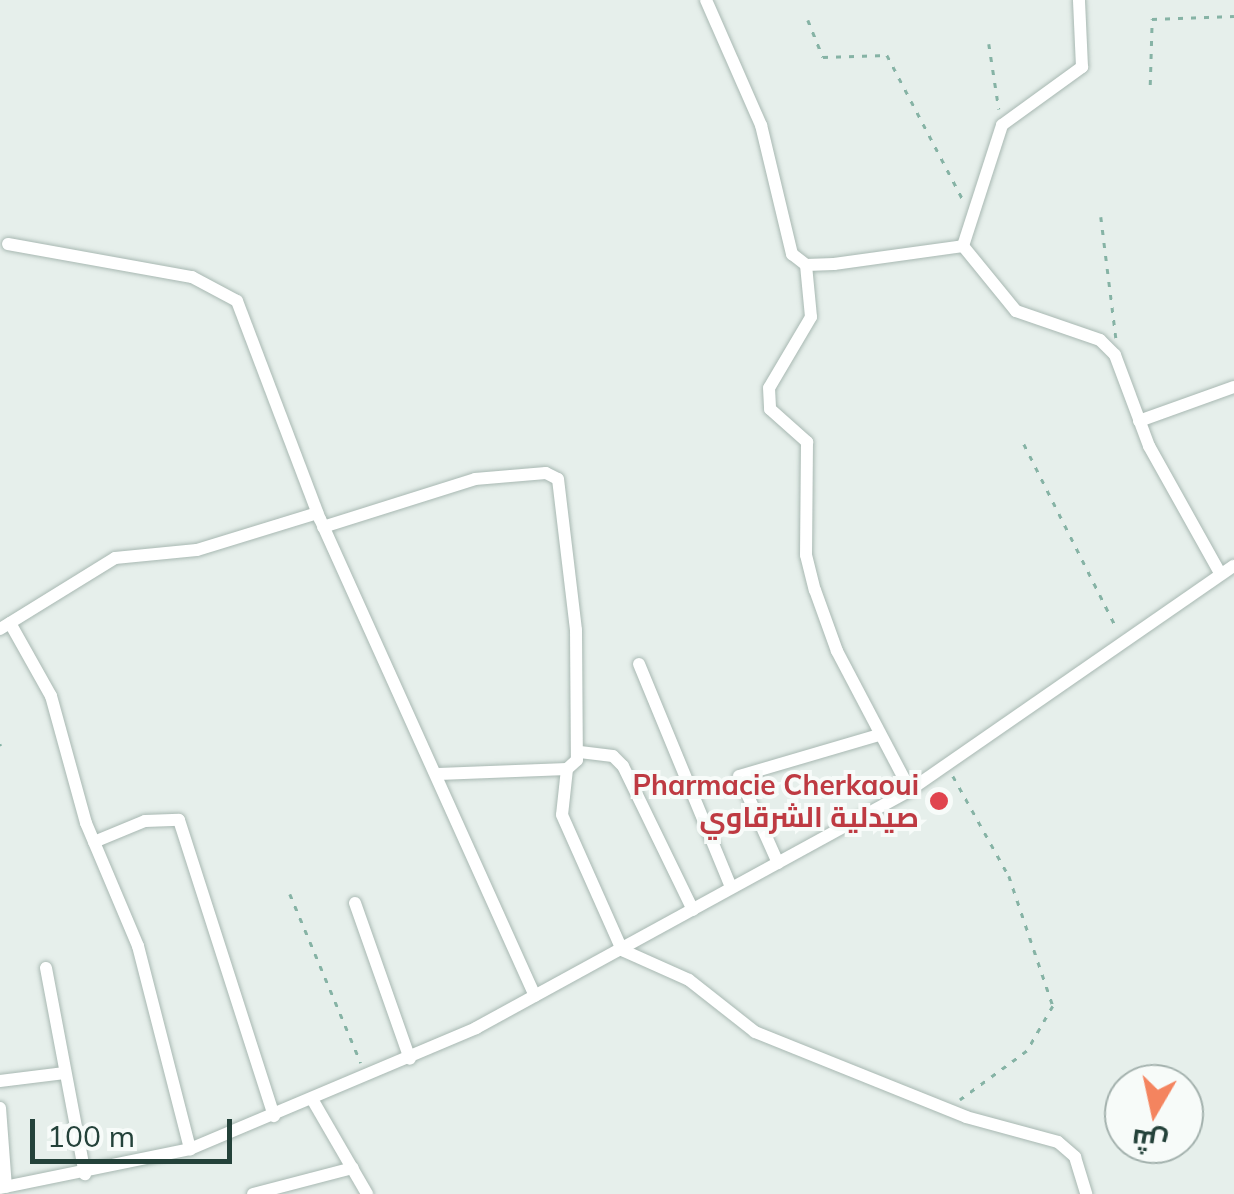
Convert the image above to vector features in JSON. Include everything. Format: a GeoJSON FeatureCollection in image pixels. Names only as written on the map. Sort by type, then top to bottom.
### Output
{"type":"FeatureCollection","features":[{"type":"Feature","properties":{"kind":"street"},"geometry":{"type":"LineString","coordinates":[[706,0],[761,125],[784,241],[806,265],[811,318],[770,388],[770,408],[801,433],[812,455],[806,556],[837,652],[910,790]]}},
{"type":"Feature","properties":{"kind":"street"},"geometry":{"type":"LineString","coordinates":[[1079,0],[1082,67],[1002,125],[969,210],[963,246],[1005,303],[1094,337],[1115,355],[1138,421],[1220,573]]}},
{"type":"Feature","properties":{"kind":"street"},"geometry":{"type":"LineString","coordinates":[[8,244],[192,277],[237,301],[323,527],[438,774],[535,996]]}},
{"type":"Feature","properties":{"kind":"street"},"geometry":{"type":"LineString","coordinates":[[806,265],[963,246]]}},
{"type":"Feature","properties":{"kind":"street"},"geometry":{"type":"LineString","coordinates":[[1138,421],[1234,387]]}},
{"type":"Feature","properties":{"kind":"street"},"geometry":{"type":"LineString","coordinates":[[323,527],[475,479],[556,474],[576,630],[580,752],[567,769],[562,815],[622,950],[689,980],[755,1032],[947,1108],[1068,1147],[1086,1194]]}},
{"type":"Feature","properties":{"kind":"street"},"geometry":{"type":"LineString","coordinates":[[190,1149],[144,964],[94,842],[61,722],[3,627],[115,558],[197,550],[317,513]]}},
{"type":"Feature","properties":{"kind":"street"},"geometry":{"type":"LineString","coordinates":[[0,1108],[3,1187],[85,1174],[190,1149],[410,1059],[622,950],[910,790],[1122,639],[1234,566]]}},
{"type":"Feature","properties":{"kind":"street"},"geometry":{"type":"LineString","coordinates":[[639,664],[731,887]]}},
{"type":"Feature","properties":{"kind":"street"},"geometry":{"type":"LineString","coordinates":[[778,863],[739,776],[879,735]]}},
{"type":"Feature","properties":{"kind":"street"},"geometry":{"type":"LineString","coordinates":[[580,752],[613,756],[623,766],[692,910]]}},
{"type":"Feature","properties":{"kind":"street"},"geometry":{"type":"LineString","coordinates":[[438,774],[567,769]]}},
{"type":"Feature","properties":{"kind":"street"},"geometry":{"type":"LineString","coordinates":[[94,842],[145,821],[180,820],[274,1116]]}},
{"type":"Feature","properties":{"kind":"street"},"geometry":{"type":"LineString","coordinates":[[354,903],[410,1059]]}},
{"type":"Feature","properties":{"kind":"street"},"geometry":{"type":"LineString","coordinates":[[46,968],[85,1174]]}},
{"type":"Feature","properties":{"kind":"street"},"geometry":{"type":"LineString","coordinates":[[0,1081],[65,1073]]}},
{"type":"Feature","properties":{"kind":"street"},"geometry":{"type":"LineString","coordinates":[[312,1099],[367,1194]]}},
{"type":"Feature","properties":{"kind":"street"},"geometry":{"type":"LineString","coordinates":[[254,1194],[353,1168]]}},
{"type":"Feature","properties":{"kind":"path"},"geometry":{"type":"LineString","coordinates":[[1150,85],[1154,17],[1234,16]]}},
{"type":"Feature","properties":{"kind":"path"},"geometry":{"type":"LineString","coordinates":[[808,20],[822,57],[886,56],[969,210]]}},
{"type":"Feature","properties":{"kind":"path"},"geometry":{"type":"LineString","coordinates":[[988,44],[1002,125]]}},
{"type":"Feature","properties":{"kind":"path"},"geometry":{"type":"LineString","coordinates":[[1102,217],[1115,355]]}},
{"type":"Feature","properties":{"kind":"path"},"geometry":{"type":"LineString","coordinates":[[1024,444],[1122,639]]}},
{"type":"Feature","properties":{"kind":"path"},"geometry":{"type":"LineString","coordinates":[[947,766],[1009,876],[1052,1004],[1027,1051],[947,1108]]}},
{"type":"Feature","properties":{"kind":"path"},"geometry":{"type":"LineString","coordinates":[[290,894],[367,1077]]}},
{"type":"Feature","properties":{"kind":"place","name":"Pharmacie Cherkaoui صيدلية الشرقاوي"},"geometry":{"type":"Point","coordinates":[939,801]}}]}
